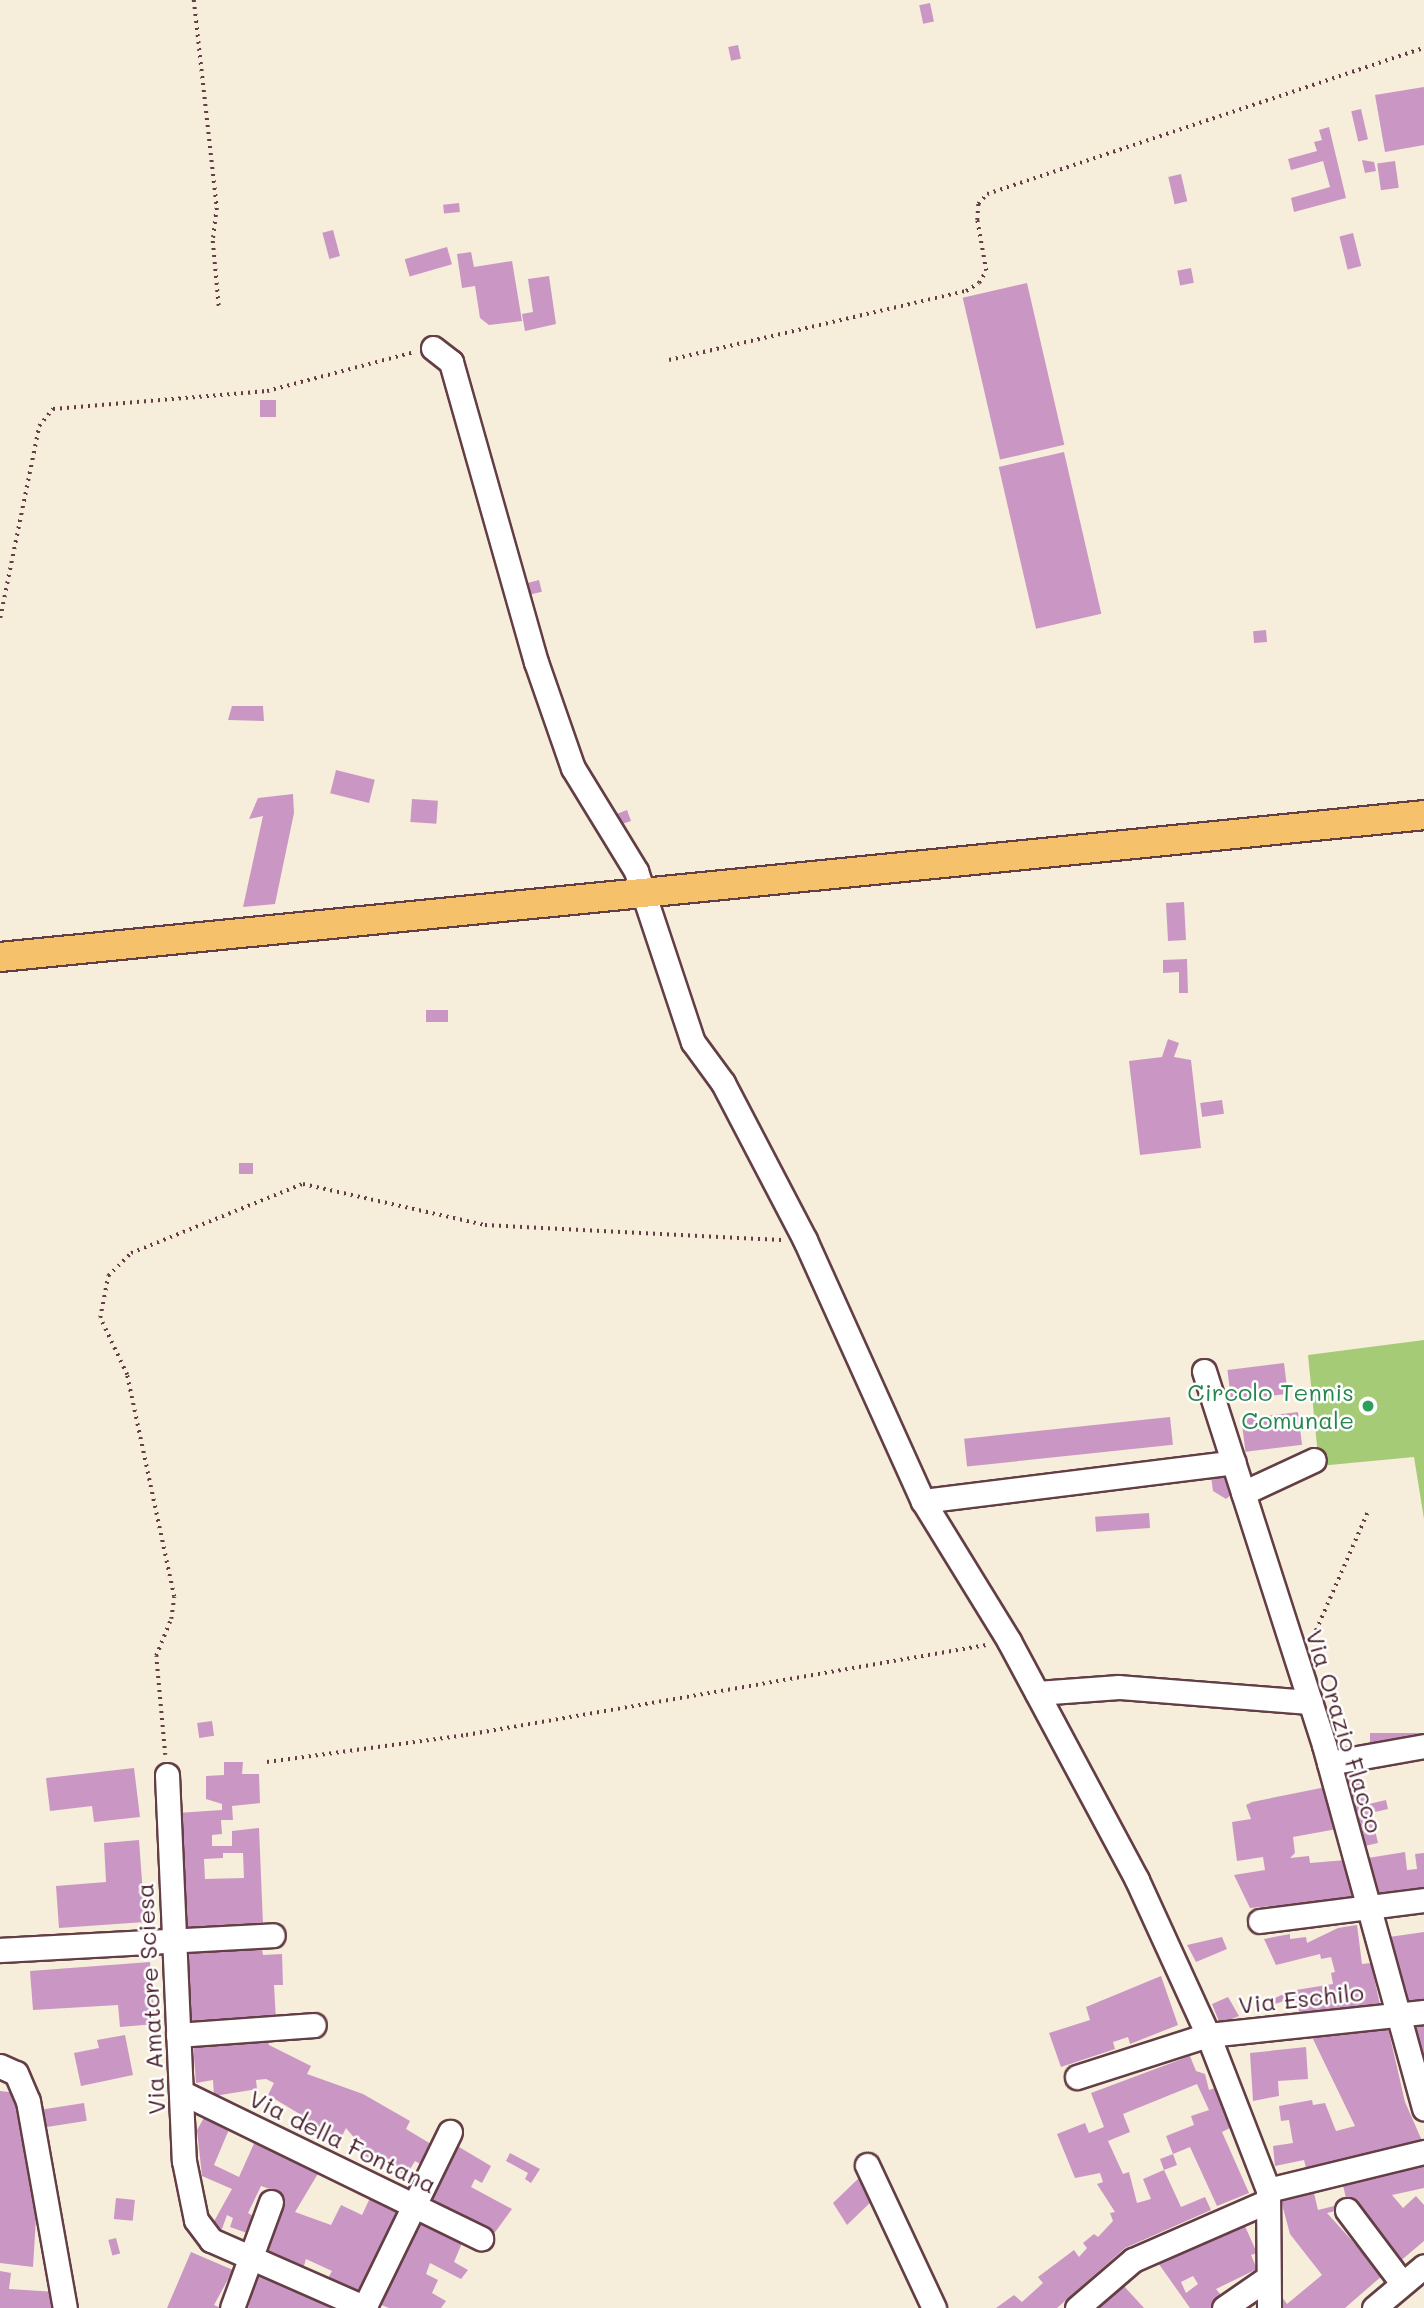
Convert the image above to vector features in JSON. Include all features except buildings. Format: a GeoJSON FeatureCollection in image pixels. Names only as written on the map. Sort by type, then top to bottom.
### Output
{"type":"FeatureCollection","features":[{"type":"Feature","properties":{"kind":"main road"},"geometry":{"type":"LineString","coordinates":[[0,957],[1424,815]]}},
{"type":"Feature","properties":{"kind":"street"},"geometry":{"type":"LineString","coordinates":[[433,348],[451,362],[536,662],[573,768],[636,872],[693,1042],[723,1083],[805,1240],[923,1501],[1009,1641],[1037,1693],[1137,1881],[1208,2035],[1267,2196],[1266,2279],[1269,2308]]}},
{"type":"Feature","properties":{"kind":"street","name":"Via Orazio Flacco"},"geometry":{"type":"LineString","coordinates":[[1204,1371],[1329,1763],[1424,2109]]}},
{"type":"Feature","properties":{"kind":"street"},"geometry":{"type":"LineString","coordinates":[[1244,1493],[1314,1460]]}},
{"type":"Feature","properties":{"kind":"street"},"geometry":{"type":"LineString","coordinates":[[923,1501],[1234,1462]]}},
{"type":"Feature","properties":{"kind":"street"},"geometry":{"type":"LineString","coordinates":[[1037,1693],[1119,1687],[1310,1702]]}},
{"type":"Feature","properties":{"kind":"street"},"geometry":{"type":"LineString","coordinates":[[1329,1763],[1424,1745]]}},
{"type":"Feature","properties":{"kind":"street","name":"Via Amatore Sciesa"},"geometry":{"type":"LineString","coordinates":[[167,1775],[184,2161],[196,2220],[211,2240],[249,2258]]}},
{"type":"Feature","properties":{"kind":"street"},"geometry":{"type":"LineString","coordinates":[[1260,1921],[1424,1900]]}},
{"type":"Feature","properties":{"kind":"street"},"geometry":{"type":"LineString","coordinates":[[0,1950],[273,1935]]}},
{"type":"Feature","properties":{"kind":"street","name":"Via Eschilo"},"geometry":{"type":"LineString","coordinates":[[1077,2077],[1208,2035],[1424,2012]]}},
{"type":"Feature","properties":{"kind":"street"},"geometry":{"type":"LineString","coordinates":[[178,2035],[314,2025]]}},
{"type":"Feature","properties":{"kind":"street"},"geometry":{"type":"LineString","coordinates":[[0,2066],[16,2073],[28,2101],[65,2308]]}},
{"type":"Feature","properties":{"kind":"street","name":"Via della Fontana"},"geometry":{"type":"LineString","coordinates":[[181,2092],[481,2238]]}},
{"type":"Feature","properties":{"kind":"street"},"geometry":{"type":"LineString","coordinates":[[249,2258],[365,2308],[450,2132]]}},
{"type":"Feature","properties":{"kind":"street"},"geometry":{"type":"LineString","coordinates":[[1077,2308],[1133,2260],[1267,2196],[1424,2152]]}},
{"type":"Feature","properties":{"kind":"street"},"geometry":{"type":"LineString","coordinates":[[867,2165],[934,2308]]}},
{"type":"Feature","properties":{"kind":"street"},"geometry":{"type":"LineString","coordinates":[[232,2308],[271,2202]]}},
{"type":"Feature","properties":{"kind":"street"},"geometry":{"type":"LineString","coordinates":[[1347,2210],[1402,2283]]}},
{"type":"Feature","properties":{"kind":"street"},"geometry":{"type":"LineString","coordinates":[[1374,2308],[1424,2266]]}},
{"type":"Feature","properties":{"kind":"street"},"geometry":{"type":"LineString","coordinates":[[1224,2308],[1266,2279]]}},
{"type":"Feature","properties":{"kind":"path"},"geometry":{"type":"LineString","coordinates":[[194,0],[216,208],[213,241],[219,307]]}},
{"type":"Feature","properties":{"kind":"path"},"geometry":{"type":"LineString","coordinates":[[669,360],[966,291],[979,283],[986,271],[977,220],[978,204],[987,194],[1424,48]]}},
{"type":"Feature","properties":{"kind":"path"},"geometry":{"type":"LineString","coordinates":[[0,618],[39,426],[53,409],[267,391],[433,348]]}},
{"type":"Feature","properties":{"kind":"path"},"geometry":{"type":"LineString","coordinates":[[167,1775],[156,1656],[171,1619],[174,1597],[127,1375],[100,1318],[108,1276],[131,1254],[303,1184],[485,1225],[805,1240]]}},
{"type":"Feature","properties":{"kind":"path"},"geometry":{"type":"LineString","coordinates":[[1299,1668],[1368,1511]]}},
{"type":"Feature","properties":{"kind":"path"},"geometry":{"type":"LineString","coordinates":[[267,1762],[466,1735],[1009,1641]]}},
{"type":"Feature","properties":{"kind":"green space","name":"Circolo Tennis Comunale"},"geometry":{"type":"Polygon","coordinates":[[[1424,1340],[1424,1519],[1414,1457],[1319,1466],[1308,1355],[1424,1340]]]}},
{"type":"Feature","properties":{"kind":"place","name":"Circolo Tennis Comunale"},"geometry":{"type":"Point","coordinates":[1368,1406]}}]}
